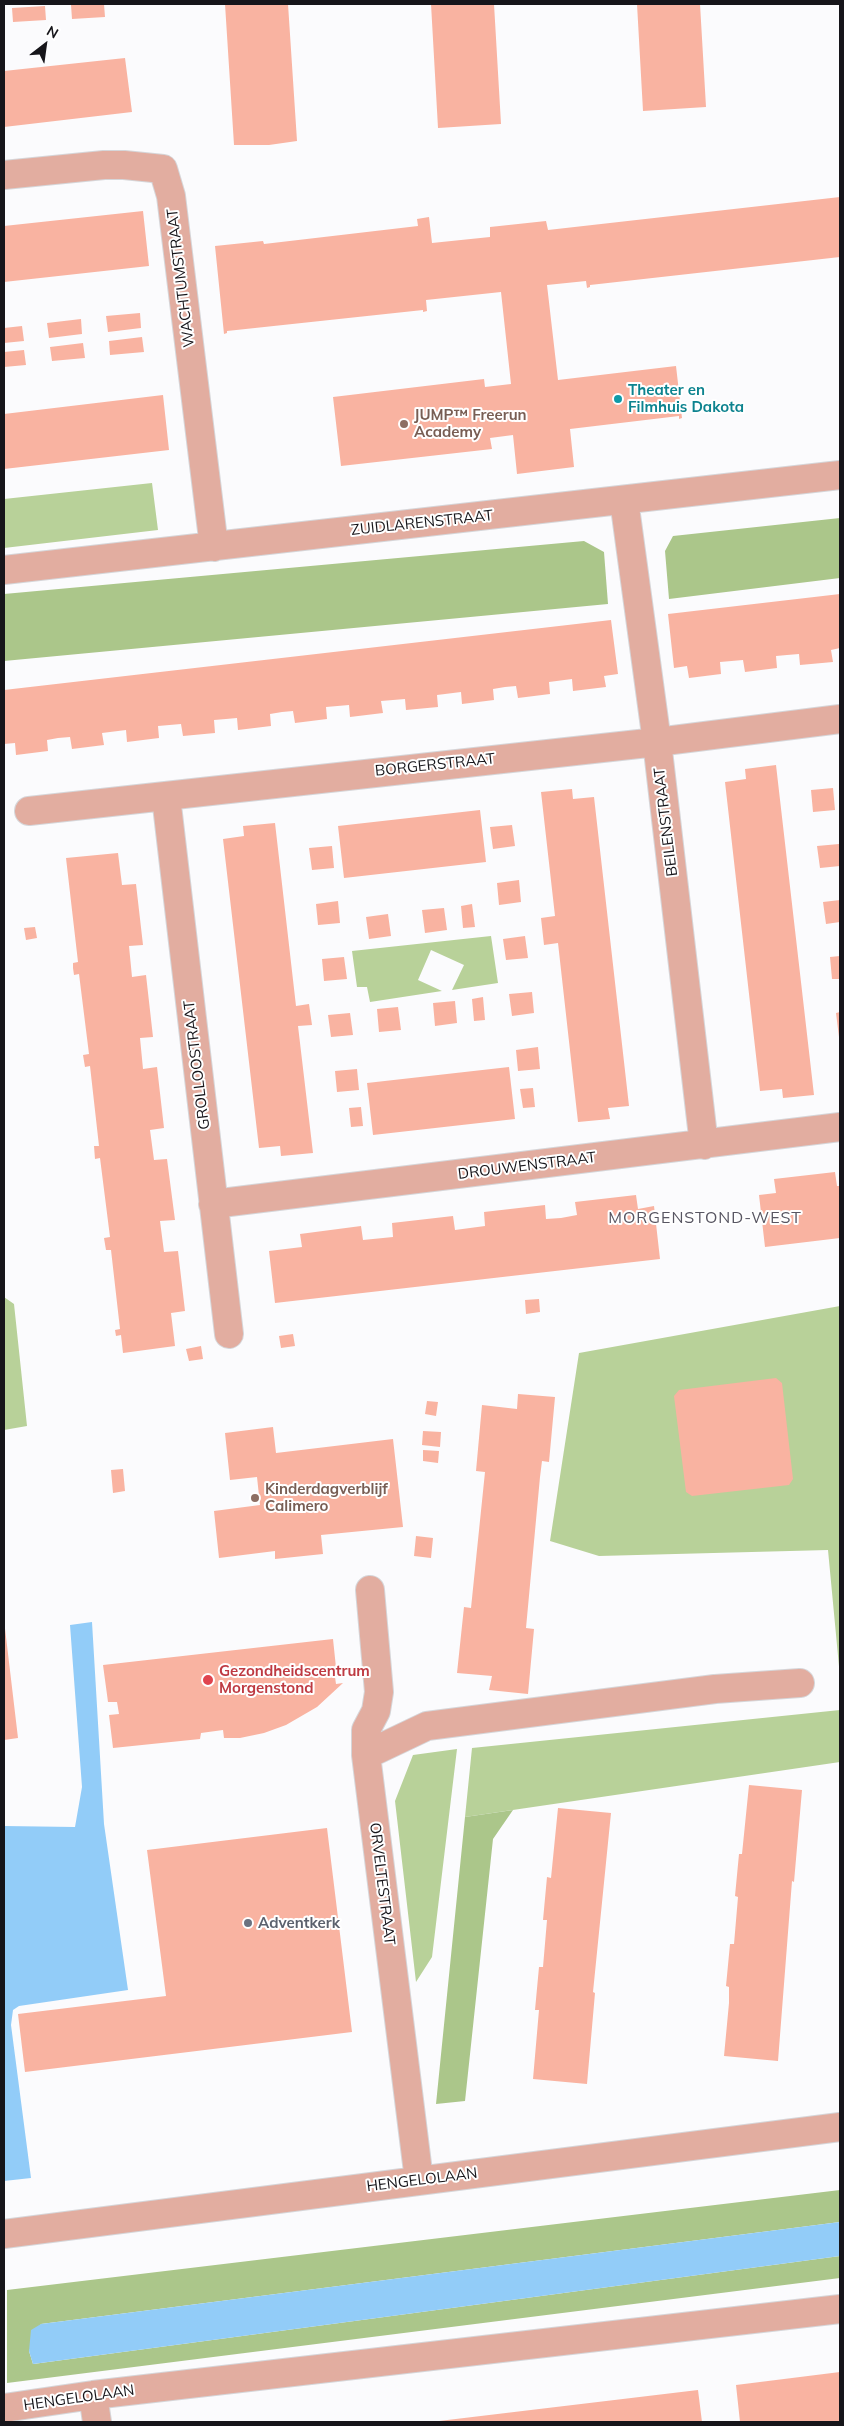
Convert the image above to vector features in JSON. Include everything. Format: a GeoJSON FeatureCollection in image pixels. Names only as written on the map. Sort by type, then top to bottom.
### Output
{"type":"FeatureCollection","features":[{"type":"Feature","properties":{"kind":"street","name":"WACHTUMSTRAAT"},"geometry":{"type":"LineString","coordinates":[[4,175],[124,165],[163,169],[171,196],[214,547]]}},
{"type":"Feature","properties":{"kind":"street","name":"ZUIDLARENSTRAAT"},"geometry":{"type":"LineString","coordinates":[[4,570],[840,475]]}},
{"type":"Feature","properties":{"kind":"street","name":"BEILENSTRAAT"},"geometry":{"type":"LineString","coordinates":[[624,500],[657,742],[704,1144]]}},
{"type":"Feature","properties":{"kind":"street","name":"BORGERSTRAAT"},"geometry":{"type":"LineString","coordinates":[[29,812],[346,775],[657,742],[840,719]]}},
{"type":"Feature","properties":{"kind":"street","name":"GROLLOOSTRAAT"},"geometry":{"type":"LineString","coordinates":[[166,797],[229,1334]]}},
{"type":"Feature","properties":{"kind":"street","name":"DROUWENSTRAAT"},"geometry":{"type":"LineString","coordinates":[[213,1204],[840,1127]]}},
{"type":"Feature","properties":{"kind":"street","name":"ORVELTESTRAAT"},"geometry":{"type":"LineString","coordinates":[[370,1590],[379,1692],[376,1711],[366,1730],[366,1755],[419,2180]]}},
{"type":"Feature","properties":{"kind":"street"},"geometry":{"type":"LineString","coordinates":[[366,1755],[426,1726],[715,1689],[800,1683]]}},
{"type":"Feature","properties":{"kind":"street","name":"HENGELOLAAN"},"geometry":{"type":"LineString","coordinates":[[4,2234],[840,2127]]}},
{"type":"Feature","properties":{"kind":"street","name":"HENGELOLAAN"},"geometry":{"type":"LineString","coordinates":[[4,2408],[93,2394],[840,2309]]}},
{"type":"Feature","properties":{"kind":"street"},"geometry":{"type":"LineString","coordinates":[[93,2394],[97,2422]]}},
{"type":"Feature","properties":{"kind":"green space"},"geometry":{"type":"Polygon","coordinates":[[[152,483],[158,530],[4,548],[4,499],[152,483]]]}},
{"type":"Feature","properties":{"kind":"green space"},"geometry":{"type":"Polygon","coordinates":[[[840,518],[840,578],[669,599],[665,551],[673,536],[840,518]]]}},
{"type":"Feature","properties":{"kind":"green space"},"geometry":{"type":"Polygon","coordinates":[[[584,541],[604,552],[608,604],[4,661],[4,594],[584,541]]]}},
{"type":"Feature","properties":{"kind":"green space"},"geometry":{"type":"Polygon","coordinates":[[[491,936],[498,983],[452,990],[464,965],[431,950],[418,980],[442,991],[370,1002],[367,987],[357,987],[352,951],[491,936]]]}},
{"type":"Feature","properties":{"kind":"green space"},"geometry":{"type":"Polygon","coordinates":[[[4,1297],[14,1304],[27,1426],[4,1430],[4,1297]]]}},
{"type":"Feature","properties":{"kind":"green space"},"geometry":{"type":"Polygon","coordinates":[[[840,1306],[840,1677],[828,1550],[599,1556],[550,1541],[579,1353],[840,1306]]]}},
{"type":"Feature","properties":{"kind":"green space"},"geometry":{"type":"Polygon","coordinates":[[[840,1710],[840,1762],[465,1817],[472,1748],[840,1710]]]}},
{"type":"Feature","properties":{"kind":"green space"},"geometry":{"type":"Polygon","coordinates":[[[457,1749],[432,1957],[416,1982],[395,1801],[413,1755],[457,1749]]]}},
{"type":"Feature","properties":{"kind":"green space"},"geometry":{"type":"Polygon","coordinates":[[[513,1810],[493,1839],[465,2101],[436,2104],[465,1817],[513,1810]]]}},
{"type":"Feature","properties":{"kind":"green space"},"geometry":{"type":"Polygon","coordinates":[[[840,2190],[840,2222],[41,2324],[29,2351],[33,2364],[840,2256],[840,2278],[7,2383],[7,2290],[840,2190]]]}},
{"type":"Feature","properties":{"kind":"water"},"geometry":{"type":"Polygon","coordinates":[[[92,1622],[104,1824],[128,1990],[19,2006],[13,2010],[11,2025],[31,2178],[4,2181],[4,1826],[75,1827],[82,1787],[70,1625],[92,1622]]]}},
{"type":"Feature","properties":{"kind":"water"},"geometry":{"type":"Polygon","coordinates":[[[840,2222],[840,2256],[33,2364],[29,2351],[31,2330],[41,2324],[840,2222]]]}},
{"type":"Feature","properties":{"kind":"building"},"geometry":{"type":"Polygon","coordinates":[[[104,4],[105,17],[72,19],[71,5],[104,4]]]}},
{"type":"Feature","properties":{"kind":"building"},"geometry":{"type":"Polygon","coordinates":[[[225,4],[288,4],[297,141],[269,145],[234,145],[225,4]]]}},
{"type":"Feature","properties":{"kind":"building"},"geometry":{"type":"Polygon","coordinates":[[[431,4],[494,4],[501,124],[438,128],[431,4]]]}},
{"type":"Feature","properties":{"kind":"building"},"geometry":{"type":"Polygon","coordinates":[[[637,4],[700,4],[706,107],[643,111],[637,4]]]}},
{"type":"Feature","properties":{"kind":"building"},"geometry":{"type":"Polygon","coordinates":[[[45,6],[46,20],[13,22],[12,8],[45,6]]]}},
{"type":"Feature","properties":{"kind":"building"},"geometry":{"type":"Polygon","coordinates":[[[125,58],[132,112],[4,127],[4,71],[125,58]]]}},
{"type":"Feature","properties":{"kind":"building"},"geometry":{"type":"Polygon","coordinates":[[[840,197],[840,257],[590,285],[587,288],[586,281],[547,285],[558,380],[676,366],[682,418],[679,419],[679,416],[570,429],[574,467],[517,474],[513,435],[490,438],[492,449],[341,466],[333,397],[484,379],[485,387],[511,384],[501,292],[426,300],[427,311],[423,312],[423,310],[227,331],[224,334],[215,246],[263,241],[264,244],[418,226],[417,219],[429,217],[432,243],[490,237],[490,227],[546,221],[548,230],[840,197]]]}},
{"type":"Feature","properties":{"kind":"building"},"geometry":{"type":"Polygon","coordinates":[[[143,211],[149,266],[4,282],[4,226],[143,211]]]}},
{"type":"Feature","properties":{"kind":"building"},"geometry":{"type":"Polygon","coordinates":[[[140,313],[141,328],[108,332],[106,316],[140,313]]]}},
{"type":"Feature","properties":{"kind":"building"},"geometry":{"type":"Polygon","coordinates":[[[81,319],[82,334],[49,338],[47,323],[81,319]]]}},
{"type":"Feature","properties":{"kind":"building"},"geometry":{"type":"Polygon","coordinates":[[[22,326],[24,341],[4,343],[4,328],[22,326]]]}},
{"type":"Feature","properties":{"kind":"building"},"geometry":{"type":"Polygon","coordinates":[[[142,337],[144,352],[110,355],[109,341],[142,337]]]}},
{"type":"Feature","properties":{"kind":"building"},"geometry":{"type":"Polygon","coordinates":[[[83,343],[85,358],[52,361],[50,347],[83,343]]]}},
{"type":"Feature","properties":{"kind":"building"},"geometry":{"type":"Polygon","coordinates":[[[24,350],[26,365],[4,367],[4,352],[24,350]]]}},
{"type":"Feature","properties":{"kind":"building"},"geometry":{"type":"Polygon","coordinates":[[[163,395],[169,450],[4,469],[4,414],[163,395]]]}},
{"type":"Feature","properties":{"kind":"building"},"geometry":{"type":"Polygon","coordinates":[[[840,594],[840,648],[831,650],[833,662],[800,665],[799,654],[776,656],[777,668],[745,672],[743,660],[720,662],[721,674],[689,678],[687,666],[674,668],[668,614],[840,594]]]}},
{"type":"Feature","properties":{"kind":"building"},"geometry":{"type":"Polygon","coordinates":[[[611,620],[618,674],[604,676],[606,687],[573,691],[572,679],[549,682],[550,694],[518,698],[516,686],[505,687],[493,689],[494,700],[462,704],[461,692],[437,695],[438,707],[406,710],[405,699],[381,701],[383,713],[350,717],[349,705],[326,707],[327,719],[295,723],[293,711],[282,712],[270,714],[271,726],[238,730],[237,718],[214,720],[215,733],[183,736],[181,724],[158,726],[159,738],[127,742],[126,730],[102,733],[104,745],[72,749],[70,737],[58,738],[47,740],[48,751],[16,755],[15,743],[4,744],[4,690],[611,620]]]}},
{"type":"Feature","properties":{"kind":"building"},"geometry":{"type":"Polygon","coordinates":[[[776,765],[814,1095],[783,1098],[782,1089],[760,1091],[725,782],[746,779],[745,769],[776,765]]]}},
{"type":"Feature","properties":{"kind":"building"},"geometry":{"type":"Polygon","coordinates":[[[833,788],[835,810],[813,812],[811,790],[833,788]]]}},
{"type":"Feature","properties":{"kind":"building"},"geometry":{"type":"Polygon","coordinates":[[[572,789],[573,799],[594,797],[629,1106],[608,1108],[610,1119],[578,1122],[558,943],[544,945],[541,918],[555,916],[541,792],[572,789]]]}},
{"type":"Feature","properties":{"kind":"building"},"geometry":{"type":"Polygon","coordinates":[[[480,810],[486,862],[344,878],[338,826],[480,810]]]}},
{"type":"Feature","properties":{"kind":"building"},"geometry":{"type":"Polygon","coordinates":[[[275,823],[296,1006],[309,1004],[312,1025],[298,1026],[313,1153],[281,1156],[280,1146],[259,1148],[223,839],[244,836],[243,826],[275,823]]]}},
{"type":"Feature","properties":{"kind":"building"},"geometry":{"type":"Polygon","coordinates":[[[512,825],[515,846],[493,849],[490,827],[512,825]]]}},
{"type":"Feature","properties":{"kind":"building"},"geometry":{"type":"Polygon","coordinates":[[[839,844],[840,866],[820,868],[817,846],[839,844]]]}},
{"type":"Feature","properties":{"kind":"building"},"geometry":{"type":"Polygon","coordinates":[[[332,846],[334,868],[312,870],[309,848],[332,846]]]}},
{"type":"Feature","properties":{"kind":"building"},"geometry":{"type":"Polygon","coordinates":[[[118,853],[122,885],[136,884],[143,945],[129,946],[132,977],[146,975],[153,1037],[140,1038],[143,1069],[157,1067],[164,1128],[150,1130],[154,1160],[167,1159],[175,1220],[160,1221],[164,1252],[178,1251],[185,1311],[171,1313],[175,1346],[123,1353],[121,1335],[116,1336],[115,1330],[120,1329],[111,1250],[106,1250],[104,1238],[110,1237],[100,1158],[95,1159],[94,1146],[99,1146],[90,1066],[85,1067],[83,1055],[89,1054],[79,974],[74,975],[73,968],[73,963],[78,962],[66,858],[118,853]]]}},
{"type":"Feature","properties":{"kind":"building"},"geometry":{"type":"Polygon","coordinates":[[[519,880],[521,902],[499,905],[497,883],[519,880]]]}},
{"type":"Feature","properties":{"kind":"building"},"geometry":{"type":"Polygon","coordinates":[[[840,900],[840,922],[826,924],[823,902],[840,900]]]}},
{"type":"Feature","properties":{"kind":"building"},"geometry":{"type":"Polygon","coordinates":[[[338,901],[340,923],[318,925],[316,904],[338,901]]]}},
{"type":"Feature","properties":{"kind":"building"},"geometry":{"type":"Polygon","coordinates":[[[472,904],[475,927],[463,928],[461,906],[472,904]]]}},
{"type":"Feature","properties":{"kind":"building"},"geometry":{"type":"Polygon","coordinates":[[[444,908],[447,930],[425,933],[422,910],[444,908]]]}},
{"type":"Feature","properties":{"kind":"building"},"geometry":{"type":"Polygon","coordinates":[[[388,914],[391,936],[369,939],[366,917],[388,914]]]}},
{"type":"Feature","properties":{"kind":"building"},"geometry":{"type":"Polygon","coordinates":[[[35,927],[37,938],[26,940],[24,928],[35,927]]]}},
{"type":"Feature","properties":{"kind":"building"},"geometry":{"type":"Polygon","coordinates":[[[525,936],[528,958],[506,960],[503,939],[525,936]]]}},
{"type":"Feature","properties":{"kind":"building"},"geometry":{"type":"Polygon","coordinates":[[[840,956],[840,979],[832,979],[830,957],[840,956]]]}},
{"type":"Feature","properties":{"kind":"building"},"geometry":{"type":"Polygon","coordinates":[[[344,957],[347,979],[324,981],[322,959],[344,957]]]}},
{"type":"Feature","properties":{"kind":"building"},"geometry":{"type":"Polygon","coordinates":[[[532,992],[534,1013],[512,1016],[509,994],[532,992]]]}},
{"type":"Feature","properties":{"kind":"building"},"geometry":{"type":"Polygon","coordinates":[[[483,997],[485,1020],[474,1021],[472,999],[483,997]]]}},
{"type":"Feature","properties":{"kind":"building"},"geometry":{"type":"Polygon","coordinates":[[[455,1001],[457,1023],[435,1026],[433,1003],[455,1001]]]}},
{"type":"Feature","properties":{"kind":"building"},"geometry":{"type":"Polygon","coordinates":[[[398,1007],[401,1030],[379,1032],[377,1009],[398,1007]]]}},
{"type":"Feature","properties":{"kind":"building"},"geometry":{"type":"Polygon","coordinates":[[[840,1012],[840,1037],[839,1037],[836,1013],[840,1012]]]}},
{"type":"Feature","properties":{"kind":"building"},"geometry":{"type":"Polygon","coordinates":[[[350,1013],[353,1035],[331,1037],[328,1015],[350,1013]]]}},
{"type":"Feature","properties":{"kind":"building"},"geometry":{"type":"Polygon","coordinates":[[[538,1047],[540,1069],[518,1071],[516,1050],[538,1047]]]}},
{"type":"Feature","properties":{"kind":"building"},"geometry":{"type":"Polygon","coordinates":[[[509,1067],[515,1119],[373,1135],[367,1083],[509,1067]]]}},
{"type":"Feature","properties":{"kind":"building"},"geometry":{"type":"Polygon","coordinates":[[[357,1069],[359,1090],[337,1092],[335,1071],[357,1069]]]}},
{"type":"Feature","properties":{"kind":"building"},"geometry":{"type":"Polygon","coordinates":[[[533,1088],[535,1107],[523,1108],[520,1089],[533,1088]]]}},
{"type":"Feature","properties":{"kind":"building"},"geometry":{"type":"Polygon","coordinates":[[[361,1107],[363,1126],[351,1127],[349,1108],[361,1107]]]}},
{"type":"Feature","properties":{"kind":"building"},"geometry":{"type":"Polygon","coordinates":[[[835,1172],[837,1186],[840,1186],[840,1238],[765,1247],[759,1195],[776,1193],[774,1179],[835,1172]]]}},
{"type":"Feature","properties":{"kind":"building"},"geometry":{"type":"Polygon","coordinates":[[[636,1195],[638,1209],[654,1206],[660,1259],[275,1303],[269,1251],[302,1247],[300,1234],[361,1226],[363,1240],[393,1237],[392,1223],[453,1216],[455,1230],[485,1226],[484,1212],[545,1205],[546,1219],[561,1218],[577,1215],[575,1202],[636,1195]]]}},
{"type":"Feature","properties":{"kind":"building"},"geometry":{"type":"Polygon","coordinates":[[[539,1299],[540,1312],[526,1314],[525,1300],[539,1299]]]}},
{"type":"Feature","properties":{"kind":"building"},"geometry":{"type":"Polygon","coordinates":[[[293,1334],[295,1346],[281,1348],[279,1336],[293,1334]]]}},
{"type":"Feature","properties":{"kind":"building"},"geometry":{"type":"Polygon","coordinates":[[[201,1346],[203,1359],[189,1361],[186,1349],[201,1346]]]}},
{"type":"Feature","properties":{"kind":"building"},"geometry":{"type":"Polygon","coordinates":[[[776,1378],[782,1383],[793,1479],[789,1485],[692,1496],[686,1492],[674,1396],[679,1390],[776,1378]]]}},
{"type":"Feature","properties":{"kind":"building"},"geometry":{"type":"Polygon","coordinates":[[[518,1394],[555,1397],[549,1462],[542,1461],[526,1628],[534,1629],[528,1694],[489,1690],[492,1676],[457,1673],[464,1607],[471,1608],[485,1472],[476,1471],[482,1405],[517,1409],[518,1394]]]}},
{"type":"Feature","properties":{"kind":"building"},"geometry":{"type":"Polygon","coordinates":[[[427,1401],[438,1402],[436,1416],[425,1414],[427,1401]]]}},
{"type":"Feature","properties":{"kind":"building"},"geometry":{"type":"Polygon","coordinates":[[[273,1427],[276,1453],[393,1439],[403,1527],[321,1535],[323,1554],[275,1559],[275,1551],[219,1558],[214,1511],[260,1505],[257,1477],[230,1480],[225,1433],[273,1427]]]}},
{"type":"Feature","properties":{"kind":"building"},"geometry":{"type":"Polygon","coordinates":[[[423,1431],[441,1432],[440,1447],[422,1445],[423,1431]]]}},
{"type":"Feature","properties":{"kind":"building"},"geometry":{"type":"Polygon","coordinates":[[[423,1450],[439,1451],[438,1463],[423,1461],[423,1450]]]}},
{"type":"Feature","properties":{"kind":"building"},"geometry":{"type":"Polygon","coordinates":[[[123,1469],[125,1491],[113,1493],[111,1470],[123,1469]]]}},
{"type":"Feature","properties":{"kind":"building"},"geometry":{"type":"Polygon","coordinates":[[[416,1536],[433,1538],[431,1558],[414,1556],[416,1536]]]}},
{"type":"Feature","properties":{"kind":"building"},"geometry":{"type":"Polygon","coordinates":[[[4,1620],[18,1738],[4,1740],[4,1620]]]}},
{"type":"Feature","properties":{"kind":"building"},"geometry":{"type":"Polygon","coordinates":[[[333,1639],[336,1684],[343,1683],[317,1707],[286,1725],[264,1733],[240,1738],[224,1738],[223,1730],[201,1733],[200,1739],[113,1748],[109,1715],[119,1714],[117,1702],[108,1702],[103,1665],[333,1639]]]}},
{"type":"Feature","properties":{"kind":"building"},"geometry":{"type":"Polygon","coordinates":[[[749,1785],[802,1790],[794,1882],[792,1881],[778,2061],[724,2056],[729,2003],[729,1987],[726,1986],[730,1944],[734,1944],[738,1897],[735,1896],[739,1854],[742,1854],[749,1785]]]}},
{"type":"Feature","properties":{"kind":"building"},"geometry":{"type":"Polygon","coordinates":[[[558,1808],[611,1813],[593,1992],[595,1993],[587,2084],[533,2079],[539,2010],[535,2010],[539,1967],[543,1967],[547,1920],[543,1920],[547,1877],[551,1878],[558,1808]]]}},
{"type":"Feature","properties":{"kind":"building","name":"Adventkerk"},"geometry":{"type":"Polygon","coordinates":[[[327,1828],[352,2032],[25,2072],[18,2014],[166,1996],[147,1850],[327,1828]]]}},
{"type":"Feature","properties":{"kind":"building"},"geometry":{"type":"Polygon","coordinates":[[[840,2372],[840,2422],[740,2422],[736,2385],[840,2372]]]}},
{"type":"Feature","properties":{"kind":"building"},"geometry":{"type":"Polygon","coordinates":[[[698,2390],[702,2422],[439,2422],[439,2421],[698,2390]]]}},
{"type":"Feature","properties":{"kind":"place","name":"Theater en Filmhuis Dakota"},"geometry":{"type":"Point","coordinates":[618,399]}},
{"type":"Feature","properties":{"kind":"place","name":"JUMP™ Freerun Academy"},"geometry":{"type":"Point","coordinates":[404,424]}},
{"type":"Feature","properties":{"kind":"place","name":"Kinderdagverblijf Calimero"},"geometry":{"type":"Point","coordinates":[255,1498]}},
{"type":"Feature","properties":{"kind":"place","name":"Gezondheidscentrum Morgenstond"},"geometry":{"type":"Point","coordinates":[208,1680]}},
{"type":"Feature","properties":{"kind":"place","name":"Adventkerk"},"geometry":{"type":"Point","coordinates":[248,1923]}},
{"type":"Feature","properties":{"kind":"district","name":"MORGENSTOND-WEST"},"geometry":{"type":"Point","coordinates":[705,1218]}}]}
